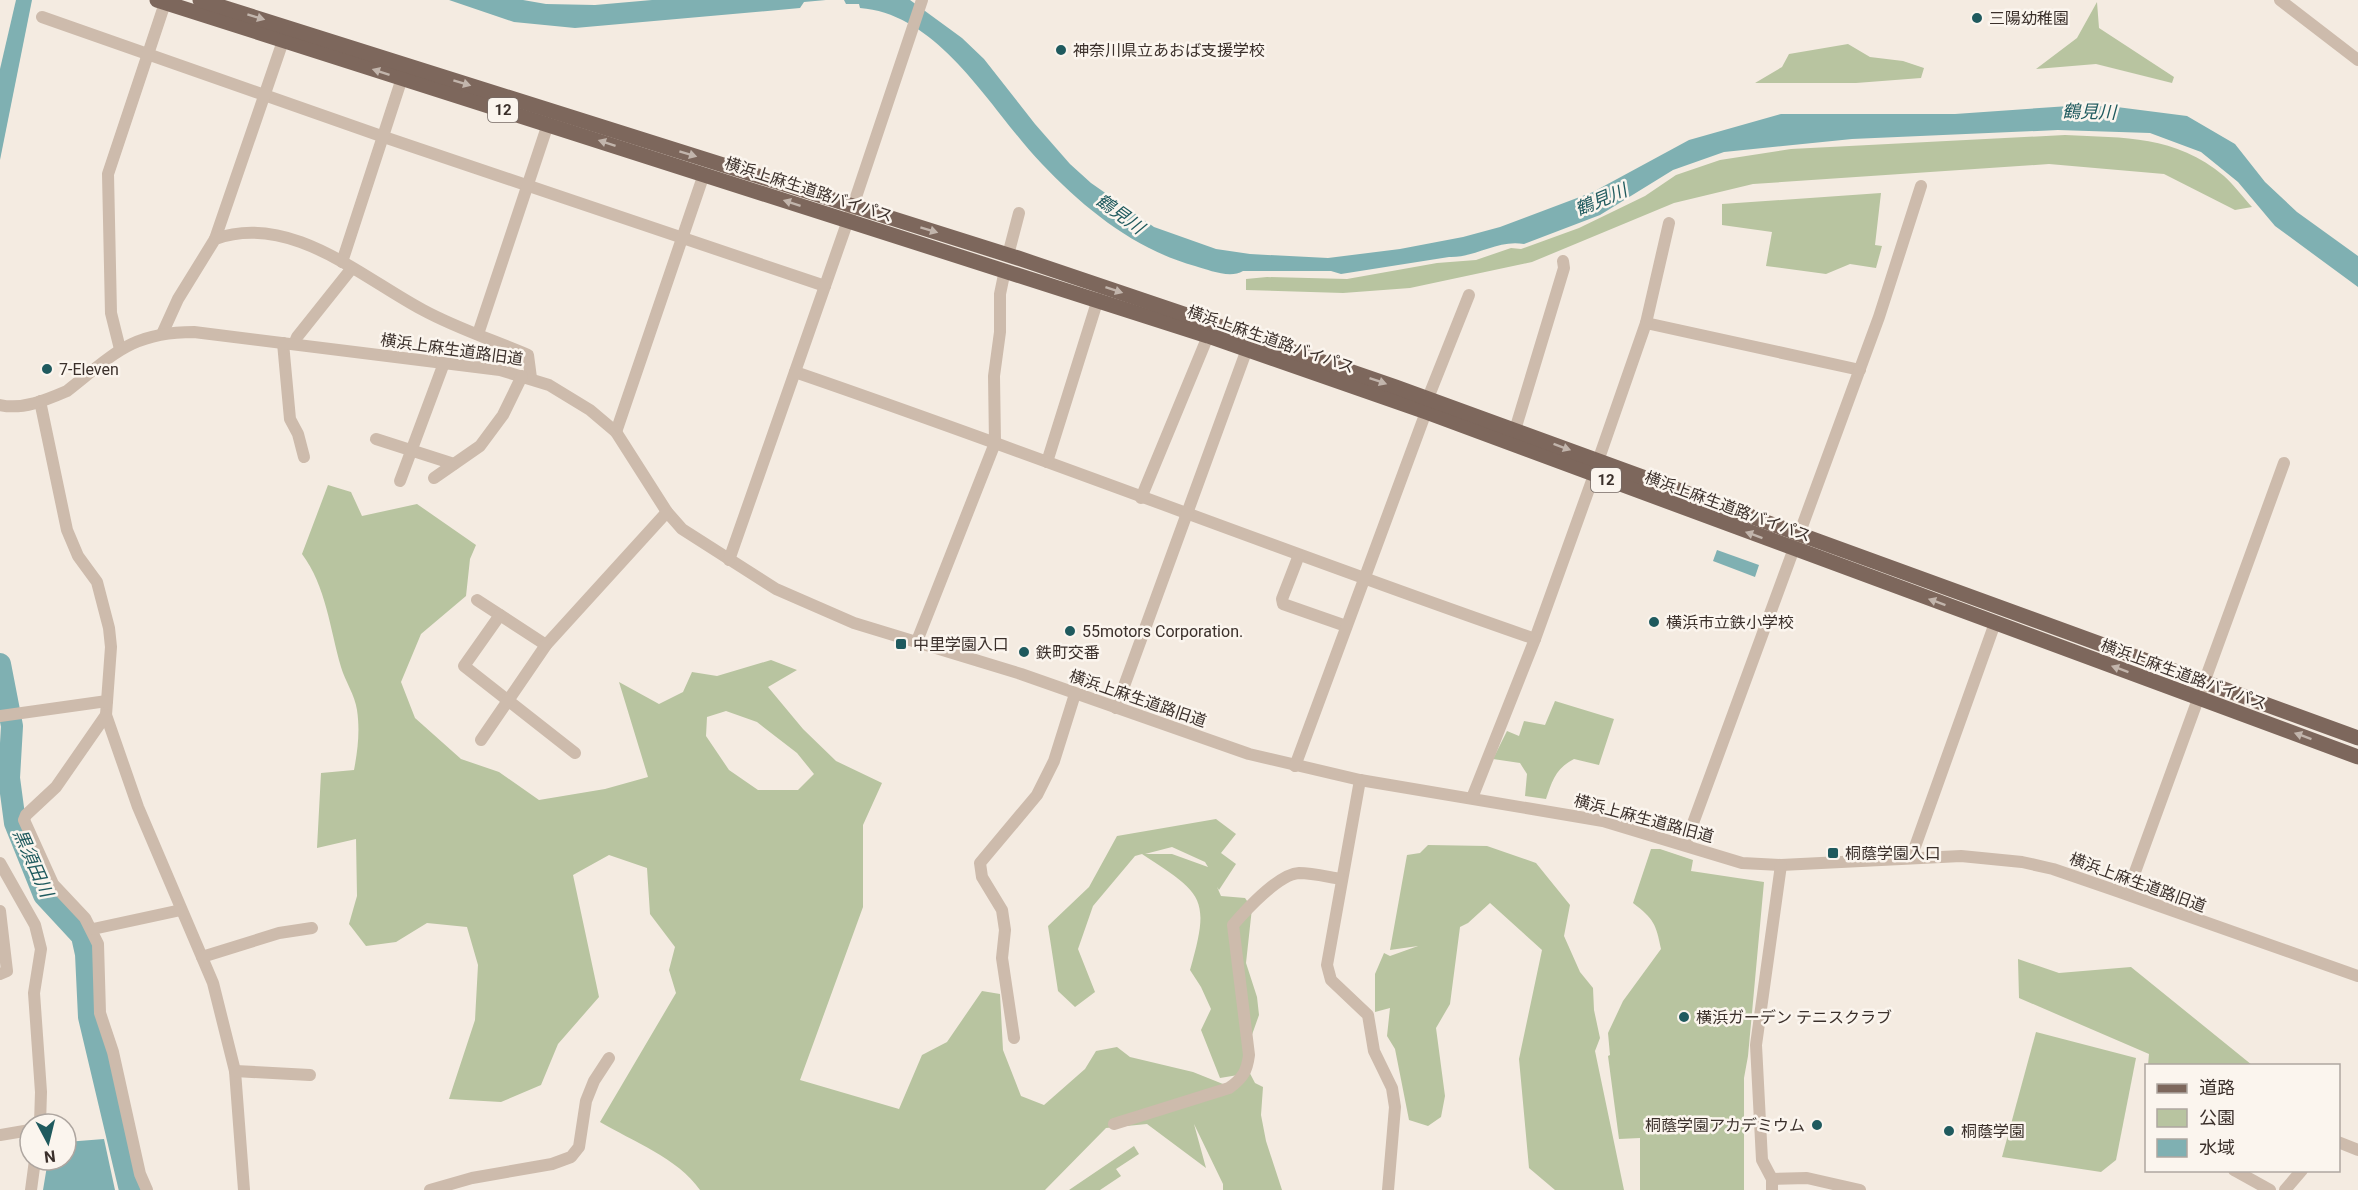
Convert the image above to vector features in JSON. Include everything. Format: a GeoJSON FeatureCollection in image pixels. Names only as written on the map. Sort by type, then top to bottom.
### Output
{"type":"FeatureCollection","features":[{"type":"Feature","properties":{"kind":"main road","name":"横浜上麻生道路バイパス"},"geometry":{"type":"LineString","coordinates":[[200,0],[1006,262],[1427,405],[1596,468],[1794,549],[2358,757]]}},
{"type":"Feature","properties":{"kind":"main road","name":"横浜上麻生道路バイパス"},"geometry":{"type":"LineString","coordinates":[[161,1],[704,174],[850,213]]}},
{"type":"Feature","properties":{"kind":"main road","name":"横浜上麻生道路バイパス"},"geometry":{"type":"LineString","coordinates":[[1006,262],[1098,299],[1247,349],[1515,430],[1596,468],[1800,533],[2358,738]]}},
{"type":"Feature","properties":{"kind":"street"},"geometry":{"type":"LineString","coordinates":[[729,560],[922,0]]}},
{"type":"Feature","properties":{"kind":"street"},"geometry":{"type":"LineString","coordinates":[[2280,0],[2358,60]]}},
{"type":"Feature","properties":{"kind":"street"},"geometry":{"type":"LineString","coordinates":[[120,349],[111,313],[108,174],[148,55],[161,1]]}},
{"type":"Feature","properties":{"kind":"street"},"geometry":{"type":"LineString","coordinates":[[42,17],[384,137],[825,286]]}},
{"type":"Feature","properties":{"kind":"street"},"geometry":{"type":"LineString","coordinates":[[163,332],[178,299],[215,239],[283,41]]}},
{"type":"Feature","properties":{"kind":"street"},"geometry":{"type":"LineString","coordinates":[[304,457],[291,419],[289,344],[297,337],[347,265],[402,78]]}},
{"type":"Feature","properties":{"kind":"street"},"geometry":{"type":"LineString","coordinates":[[477,334],[548,124]]}},
{"type":"Feature","properties":{"kind":"street"},"geometry":{"type":"LineString","coordinates":[[616,432],[704,174]]}},
{"type":"Feature","properties":{"kind":"street"},"geometry":{"type":"LineString","coordinates":[[1685,845],[1860,369],[1921,186]]}},
{"type":"Feature","properties":{"kind":"street"},"geometry":{"type":"LineString","coordinates":[[917,641],[995,443],[994,376],[1000,332],[1000,294],[1019,213]]}},
{"type":"Feature","properties":{"kind":"street"},"geometry":{"type":"LineString","coordinates":[[1472,798],[1535,639],[1646,323],[1669,223]]}},
{"type":"Feature","properties":{"kind":"street"},"geometry":{"type":"LineString","coordinates":[[215,239],[250,231],[311,245],[424,311],[528,355],[526,377],[503,415],[480,446],[435,478]]}},
{"type":"Feature","properties":{"kind":"street"},"geometry":{"type":"LineString","coordinates":[[1515,430],[1564,268],[1563,261]]}},
{"type":"Feature","properties":{"kind":"street"},"geometry":{"type":"LineString","coordinates":[[1295,766],[1469,296]]}},
{"type":"Feature","properties":{"kind":"street"},"geometry":{"type":"LineString","coordinates":[[1047,462],[1098,299]]}},
{"type":"Feature","properties":{"kind":"street"},"geometry":{"type":"LineString","coordinates":[[1646,323],[1860,369]]}},
{"type":"Feature","properties":{"kind":"street","name":"横浜上麻生道路旧道"},"geometry":{"type":"LineString","coordinates":[[0,405],[26,406],[67,391],[120,349],[134,341],[163,332],[194,332],[444,363],[526,377],[568,395],[616,432],[667,512],[693,538],[776,589],[854,623],[917,641],[1249,754],[1360,780],[1603,821],[1742,863],[1781,865],[1961,856],[2013,861],[2053,869],[2358,976]]}},
{"type":"Feature","properties":{"kind":"street"},"geometry":{"type":"LineString","coordinates":[[1141,498],[1208,336]]}},
{"type":"Feature","properties":{"kind":"street"},"geometry":{"type":"LineString","coordinates":[[1116,708],[1247,349]]}},
{"type":"Feature","properties":{"kind":"street"},"geometry":{"type":"LineString","coordinates":[[400,481],[414,449],[444,363]]}},
{"type":"Feature","properties":{"kind":"street"},"geometry":{"type":"LineString","coordinates":[[795,372],[1535,639]]}},
{"type":"Feature","properties":{"kind":"street"},"geometry":{"type":"LineString","coordinates":[[40,402],[67,530],[78,556],[97,582],[104,604],[111,639],[106,715],[122,766],[213,983],[235,1071],[244,1190]]}},
{"type":"Feature","properties":{"kind":"street"},"geometry":{"type":"LineString","coordinates":[[376,439],[414,449],[454,464]]}},
{"type":"Feature","properties":{"kind":"street"},"geometry":{"type":"LineString","coordinates":[[2127,894],[2284,463]]}},
{"type":"Feature","properties":{"kind":"street"},"geometry":{"type":"LineString","coordinates":[[481,740],[508,704],[546,645],[667,512]]}},
{"type":"Feature","properties":{"kind":"street"},"geometry":{"type":"LineString","coordinates":[[1299,555],[1282,599],[1283,604],[1346,626]]}},
{"type":"Feature","properties":{"kind":"street"},"geometry":{"type":"LineString","coordinates":[[477,600],[546,645]]}},
{"type":"Feature","properties":{"kind":"street"},"geometry":{"type":"LineString","coordinates":[[500,615],[464,666],[508,704],[575,753]]}},
{"type":"Feature","properties":{"kind":"street"},"geometry":{"type":"LineString","coordinates":[[1911,858],[1995,623]]}},
{"type":"Feature","properties":{"kind":"street"},"geometry":{"type":"LineString","coordinates":[[1014,1038],[1002,958],[1005,930],[1002,910],[982,877],[980,863],[1037,795],[1054,760],[1075,694]]}},
{"type":"Feature","properties":{"kind":"street"},"geometry":{"type":"LineString","coordinates":[[0,716],[107,702]]}},
{"type":"Feature","properties":{"kind":"street"},"geometry":{"type":"LineString","coordinates":[[106,715],[56,787],[26,815],[24,820],[53,884],[93,929],[100,957],[100,1013],[112,1052],[140,1174],[147,1190]]}},
{"type":"Feature","properties":{"kind":"street"},"geometry":{"type":"LineString","coordinates":[[1360,780],[1327,965],[1331,980],[1368,1015],[1374,1051],[1392,1088],[1395,1107],[1388,1190]]}},
{"type":"Feature","properties":{"kind":"street"},"geometry":{"type":"LineString","coordinates":[[0,863],[34,925],[41,949],[34,993],[40,1112]]}},
{"type":"Feature","properties":{"kind":"street"},"geometry":{"type":"LineString","coordinates":[[1781,865],[1756,1045],[1762,1160],[1772,1184],[1807,1178],[1860,1190]]}},
{"type":"Feature","properties":{"kind":"street"},"geometry":{"type":"LineString","coordinates":[[1113,1124],[1229,1088],[1238,1082],[1246,1072],[1249,1055],[1233,926],[1249,907],[1287,876],[1298,873],[1341,879]]}},
{"type":"Feature","properties":{"kind":"street"},"geometry":{"type":"LineString","coordinates":[[93,929],[181,910]]}},
{"type":"Feature","properties":{"kind":"street"},"geometry":{"type":"LineString","coordinates":[[0,911],[7,971],[0,974]]}},
{"type":"Feature","properties":{"kind":"street"},"geometry":{"type":"LineString","coordinates":[[202,957],[279,933],[312,928]]}},
{"type":"Feature","properties":{"kind":"street"},"geometry":{"type":"LineString","coordinates":[[430,1190],[472,1178],[552,1164],[571,1157],[579,1147],[586,1101],[594,1081],[609,1058]]}},
{"type":"Feature","properties":{"kind":"street"},"geometry":{"type":"LineString","coordinates":[[235,1071],[310,1076]]}},
{"type":"Feature","properties":{"kind":"street"},"geometry":{"type":"LineString","coordinates":[[1,1132],[18,1131]]}},
{"type":"Feature","properties":{"kind":"street"},"geometry":{"type":"LineString","coordinates":[[2340,1143],[2358,1150]]}},
{"type":"Feature","properties":{"kind":"street"},"geometry":{"type":"LineString","coordinates":[[31,1190],[33,1172]]}},
{"type":"Feature","properties":{"kind":"street"},"geometry":{"type":"LineString","coordinates":[[2238,1172],[2270,1190]]}},
{"type":"Feature","properties":{"kind":"street"},"geometry":{"type":"LineString","coordinates":[[2285,1190],[2300,1172]]}},
{"type":"Feature","properties":{"kind":"green space"},"geometry":{"type":"Polygon","coordinates":[[[2097,2],[2099,28],[2174,77],[2172,83],[2096,64],[2036,69],[2077,38],[2097,2]]]}},
{"type":"Feature","properties":{"kind":"green space"},"geometry":{"type":"Polygon","coordinates":[[[1848,44],[1870,57],[1903,61],[1924,68],[1921,78],[1856,83],[1755,83],[1782,67],[1789,54],[1848,44]]]}},
{"type":"Feature","properties":{"kind":"green space"},"geometry":{"type":"Polygon","coordinates":[[[2065,135],[2129,138],[2149,141],[2187,153],[2224,176],[2252,207],[2235,210],[2164,174],[2049,164],[1753,184],[1674,203],[1532,262],[1410,288],[1343,293],[1246,290],[1246,279],[1267,277],[1347,279],[1437,263],[1476,260],[1511,248],[1521,249],[1579,228],[1645,196],[1676,175],[1720,160],[1791,149],[2065,135]]]}},
{"type":"Feature","properties":{"kind":"green space"},"geometry":{"type":"Polygon","coordinates":[[[1881,193],[1875,245],[1882,246],[1876,268],[1850,264],[1826,274],[1766,266],[1772,232],[1722,225],[1722,204],[1881,193]]]}},
{"type":"Feature","properties":{"kind":"green space"},"geometry":{"type":"Polygon","coordinates":[[[328,485],[351,492],[362,516],[417,504],[476,545],[470,559],[466,596],[421,634],[401,682],[415,718],[461,759],[499,772],[539,800],[605,789],[648,777],[619,682],[659,704],[683,692],[692,672],[717,676],[771,660],[797,670],[768,687],[803,729],[836,761],[882,783],[863,825],[863,907],[800,1080],[899,1109],[922,1055],[947,1042],[982,991],[1000,994],[1003,1050],[1021,1096],[1044,1105],[1085,1069],[1096,1051],[1117,1047],[1130,1057],[1193,1072],[1223,1084],[1208,1099],[1238,1075],[1220,1078],[1201,1030],[1211,1009],[1190,970],[1200,927],[1200,912],[1197,900],[1190,889],[1178,879],[1142,854],[1135,856],[1093,906],[1078,949],[1095,992],[1075,1007],[1058,991],[1048,926],[1089,887],[1117,836],[1216,819],[1236,834],[1221,853],[1236,864],[1219,890],[1217,887],[1221,896],[1245,898],[1252,908],[1246,963],[1257,997],[1259,1015],[1243,1060],[1255,1083],[1263,1087],[1261,1115],[1266,1141],[1282,1190],[1223,1190],[1223,1184],[1194,1124],[1206,1168],[1147,1124],[1106,1128],[1045,1190],[700,1190],[691,1179],[667,1159],[600,1122],[676,993],[669,970],[675,947],[650,914],[647,868],[609,855],[573,875],[599,997],[558,1044],[541,1085],[501,1102],[449,1099],[475,1020],[478,965],[467,927],[427,923],[396,942],[366,946],[349,924],[357,896],[356,839],[317,848],[321,773],[354,770],[358,740],[357,710],[341,667],[322,594],[302,554],[328,485]],[[726,711],[707,717],[706,736],[729,770],[758,790],[798,790],[814,774],[797,753],[757,722],[726,711]],[[1172,847],[1145,854],[1172,854],[1208,867],[1205,862],[1172,847]]]}},
{"type":"Feature","properties":{"kind":"green space"},"geometry":{"type":"Polygon","coordinates":[[[1555,701],[1614,719],[1599,765],[1574,759],[1559,771],[1546,799],[1525,796],[1527,774],[1520,763],[1493,759],[1507,731],[1519,736],[1524,721],[1545,725],[1555,701]]]}},
{"type":"Feature","properties":{"kind":"green space"},"geometry":{"type":"Polygon","coordinates":[[[1428,845],[1487,846],[1536,863],[1570,905],[1564,936],[1580,972],[1593,988],[1594,1010],[1600,1038],[1595,1051],[1624,1190],[1555,1190],[1529,1168],[1519,1059],[1542,950],[1490,903],[1468,923],[1460,927],[1450,1004],[1436,1028],[1445,1096],[1441,1117],[1428,1126],[1409,1120],[1395,1049],[1387,1036],[1390,1008],[1375,1012],[1375,974],[1384,953],[1390,956],[1418,946],[1390,950],[1407,855],[1420,853],[1428,845]]]}},
{"type":"Feature","properties":{"kind":"green space","name":"横浜ガーデン テニスクラブ"},"geometry":{"type":"Polygon","coordinates":[[[1651,849],[1660,849],[1693,860],[1691,871],[1764,882],[1744,1078],[1744,1190],[1640,1190],[1640,1138],[1619,1139],[1608,1056],[1610,1055],[1608,1033],[1623,1001],[1661,949],[1653,923],[1646,913],[1633,903],[1651,849]]]}},
{"type":"Feature","properties":{"kind":"green space"},"geometry":{"type":"Polygon","coordinates":[[[2018,959],[2059,973],[2131,967],[2251,1064],[2148,1064],[2149,1054],[2019,998],[2018,959]]]}},
{"type":"Feature","properties":{"kind":"green space"},"geometry":{"type":"Polygon","coordinates":[[[2036,1032],[2136,1058],[2116,1160],[2101,1172],[2002,1157],[2036,1032]]]}},
{"type":"Feature","properties":{"kind":"green space"},"geometry":{"type":"Polygon","coordinates":[[[1134,1146],[1139,1154],[1116,1169],[1121,1176],[1100,1190],[1069,1190],[1134,1146]]]}},
{"type":"Feature","properties":{"kind":"water"},"geometry":{"type":"Polygon","coordinates":[[[16,0],[32,0],[0,160],[0,69],[16,0]]]}},
{"type":"Feature","properties":{"kind":"water"},"geometry":{"type":"Polygon","coordinates":[[[449,0],[523,0],[546,4],[595,5],[652,0],[826,0],[804,2],[800,8],[575,28],[514,22],[449,0]]]}},
{"type":"Feature","properties":{"kind":"water","name":"鶴見川"},"geometry":{"type":"Polygon","coordinates":[[[844,0],[910,0],[962,38],[984,59],[1035,124],[1070,164],[1091,183],[1154,227],[1216,249],[1250,254],[1328,258],[1400,249],[1463,237],[1500,227],[1593,192],[1689,140],[1781,114],[1955,114],[2069,106],[2109,106],[2187,116],[2235,144],[2265,182],[2297,212],[2358,256],[2358,287],[2275,226],[2238,182],[2201,152],[2150,133],[2058,130],[1852,139],[1724,152],[1673,170],[1600,215],[1524,244],[1505,244],[1459,257],[1341,274],[1331,271],[1219,273],[1173,259],[1112,226],[1058,181],[962,68],[940,46],[915,27],[889,14],[860,8],[859,4],[846,4],[844,0]]]}},
{"type":"Feature","properties":{"kind":"water"},"geometry":{"type":"Polygon","coordinates":[[[1717,550],[1759,565],[1755,577],[1713,561],[1717,550]]]}},
{"type":"Feature","properties":{"kind":"water"},"geometry":{"type":"Polygon","coordinates":[[[104,1139],[115,1190],[43,1190],[46,1172],[78,1172],[78,1141],[104,1139]]]}},
{"type":"Feature","properties":{"kind":"waterway","name":"黒須田川"},"geometry":{"type":"LineString","coordinates":[[0,664],[12,726],[9,778],[15,823],[44,895],[82,936],[86,954],[89,1017],[130,1190]]}},
{"type":"Feature","properties":{"kind":"place","name":"三陽幼稚園"},"geometry":{"type":"Point","coordinates":[1977,18]}},
{"type":"Feature","properties":{"kind":"place","name":"神奈川県立あおば支援学校"},"geometry":{"type":"Point","coordinates":[1061,50]}},
{"type":"Feature","properties":{"kind":"place","name":"7-Eleven"},"geometry":{"type":"Point","coordinates":[47,369]}},
{"type":"Feature","properties":{"kind":"place","name":"横浜市立鉄小学校"},"geometry":{"type":"Point","coordinates":[1654,622]}},
{"type":"Feature","properties":{"kind":"place","name":"55motors Corporation."},"geometry":{"type":"Point","coordinates":[1070,631]}},
{"type":"Feature","properties":{"kind":"place","name":"中里学園入口"},"geometry":{"type":"Point","coordinates":[901,644]}},
{"type":"Feature","properties":{"kind":"place","name":"鉄町交番"},"geometry":{"type":"Point","coordinates":[1024,652]}},
{"type":"Feature","properties":{"kind":"place","name":"桐蔭学園入口"},"geometry":{"type":"Point","coordinates":[1833,853]}},
{"type":"Feature","properties":{"kind":"place","name":"横浜ガーデン テニスクラブ"},"geometry":{"type":"Point","coordinates":[1684,1017]}},
{"type":"Feature","properties":{"kind":"place","name":"桐蔭学園アカデミウム"},"geometry":{"type":"Point","coordinates":[1817,1125]}},
{"type":"Feature","properties":{"kind":"place","name":"桐蔭学園"},"geometry":{"type":"Point","coordinates":[1949,1131]}}]}
